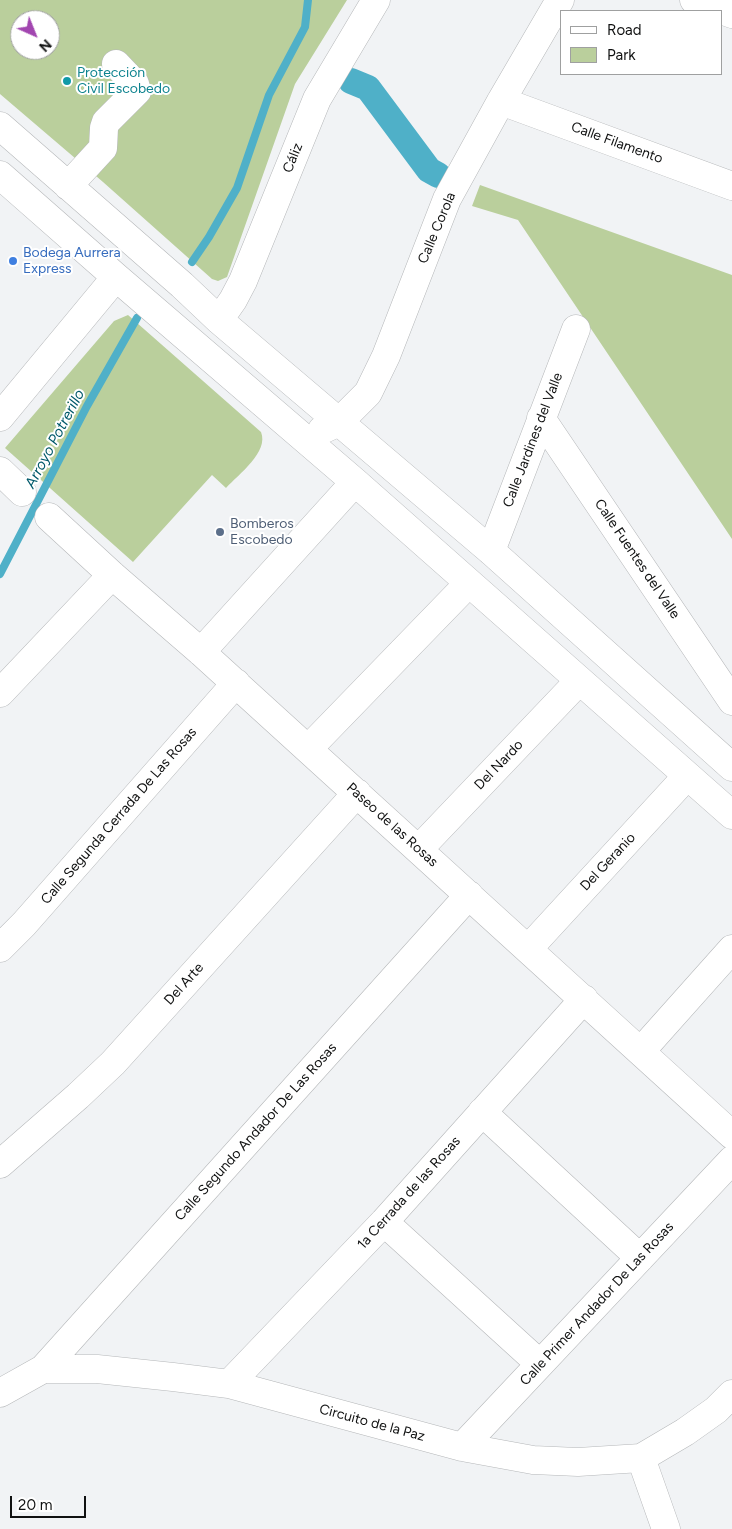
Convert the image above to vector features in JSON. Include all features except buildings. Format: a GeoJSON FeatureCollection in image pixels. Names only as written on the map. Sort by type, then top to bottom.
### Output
{"type":"FeatureCollection","features":[{"type":"Feature","properties":{"kind":"street","name":"Cáliz"},"geometry":{"type":"LineString","coordinates":[[219,320],[244,281],[317,99],[376,0]]}},
{"type":"Feature","properties":{"kind":"street","name":"Calle Corola"},"geometry":{"type":"LineString","coordinates":[[304,438],[339,422],[368,393],[386,356],[447,200],[501,101],[560,0]]}},
{"type":"Feature","properties":{"kind":"street"},"geometry":{"type":"LineString","coordinates":[[694,0],[721,10]]}},
{"type":"Feature","properties":{"kind":"street"},"geometry":{"type":"LineString","coordinates":[[31,202],[103,148],[106,122],[136,91],[135,84],[116,64]]}},
{"type":"Feature","properties":{"kind":"street","name":"Calle Filamento"},"geometry":{"type":"LineString","coordinates":[[501,101],[732,186]]}},
{"type":"Feature","properties":{"kind":"street"},"geometry":{"type":"LineString","coordinates":[[0,126],[219,320],[490,551],[732,767]]}},
{"type":"Feature","properties":{"kind":"street"},"geometry":{"type":"LineString","coordinates":[[0,174],[116,277],[355,482],[732,816]]}},
{"type":"Feature","properties":{"kind":"street"},"geometry":{"type":"LineString","coordinates":[[0,417],[116,277]]}},
{"type":"Feature","properties":{"kind":"street","name":"Calle Jardines del Valle"},"geometry":{"type":"LineString","coordinates":[[490,551],[576,329]]}},
{"type":"Feature","properties":{"kind":"street","name":"Calle Fuentes del Valle"},"geometry":{"type":"LineString","coordinates":[[541,418],[732,700]]}},
{"type":"Feature","properties":{"kind":"street"},"geometry":{"type":"LineString","coordinates":[[0,471],[22,492]]}},
{"type":"Feature","properties":{"kind":"street"},"geometry":{"type":"LineString","coordinates":[[201,652],[355,482]]}},
{"type":"Feature","properties":{"kind":"street","name":"Paseo de las Rosas"},"geometry":{"type":"LineString","coordinates":[[49,517],[112,575],[236,683],[732,1135]]}},
{"type":"Feature","properties":{"kind":"street"},"geometry":{"type":"LineString","coordinates":[[0,693],[112,575]]}},
{"type":"Feature","properties":{"kind":"street"},"geometry":{"type":"LineString","coordinates":[[308,749],[468,584]]}},
{"type":"Feature","properties":{"kind":"street","name":"Del Nardo"},"geometry":{"type":"LineString","coordinates":[[419,849],[579,681]]}},
{"type":"Feature","properties":{"kind":"street","name":"Calle Segunda Cerrada De Las Rosas"},"geometry":{"type":"LineString","coordinates":[[0,948],[30,917],[236,683]]}},
{"type":"Feature","properties":{"kind":"street","name":"Del Geranio"},"geometry":{"type":"LineString","coordinates":[[528,949],[687,776]]}},
{"type":"Feature","properties":{"kind":"street","name":"Del Arte"},"geometry":{"type":"LineString","coordinates":[[0,1164],[72,1102],[113,1063],[357,793]]}},
{"type":"Feature","properties":{"kind":"street","name":"Calle Segundo Andador De Las Rosas"},"geometry":{"type":"LineString","coordinates":[[43,1369],[469,895]]}},
{"type":"Feature","properties":{"kind":"street"},"geometry":{"type":"LineString","coordinates":[[641,1051],[732,949]]}},
{"type":"Feature","properties":{"kind":"street","name":"1a Cerrada de las Rosas"},"geometry":{"type":"LineString","coordinates":[[230,1384],[384,1222],[584,999]]}},
{"type":"Feature","properties":{"kind":"street"},"geometry":{"type":"LineString","coordinates":[[482,1112],[640,1258]]}},
{"type":"Feature","properties":{"kind":"street","name":"Calle Primer Andador De Las Rosas"},"geometry":{"type":"LineString","coordinates":[[462,1447],[732,1160]]}},
{"type":"Feature","properties":{"kind":"street"},"geometry":{"type":"LineString","coordinates":[[384,1222],[540,1364]]}},
{"type":"Feature","properties":{"kind":"street","name":"Circuito de la Paz"},"geometry":{"type":"LineString","coordinates":[[0,1393],[43,1369],[97,1369],[230,1384],[462,1447],[533,1460],[578,1462],[641,1458],[685,1432],[716,1410],[732,1394]]}},
{"type":"Feature","properties":{"kind":"street"},"geometry":{"type":"LineString","coordinates":[[641,1458],[666,1529]]}},
{"type":"Feature","properties":{"kind":"green space"},"geometry":{"type":"Polygon","coordinates":[[[0,0],[347,0],[295,84],[227,277],[218,281],[212,279],[0,94],[0,0]]]}},
{"type":"Feature","properties":{"kind":"green space"},"geometry":{"type":"Polygon","coordinates":[[[480,185],[732,275],[732,539],[518,220],[472,206],[480,185]]]}},
{"type":"Feature","properties":{"kind":"green space"},"geometry":{"type":"Polygon","coordinates":[[[128,315],[261,432],[262,440],[257,455],[226,488],[212,475],[133,562],[5,448],[114,321],[128,315]]]}},
{"type":"Feature","properties":{"kind":"waterway","name":"Arroyo Potrerillo"},"geometry":{"type":"LineString","coordinates":[[192,262],[209,237],[237,188],[269,95],[305,27],[308,0]]}},
{"type":"Feature","properties":{"kind":"waterway"},"geometry":{"type":"LineString","coordinates":[[351,81],[368,88],[429,170],[438,175]]}},
{"type":"Feature","properties":{"kind":"waterway","name":"Arroyo Potrerillo"},"geometry":{"type":"LineString","coordinates":[[0,574],[87,406],[137,318]]}},
{"type":"Feature","properties":{"kind":"place","name":"Protección Civil Escobedo"},"geometry":{"type":"Point","coordinates":[67,81]}},
{"type":"Feature","properties":{"kind":"place","name":"Bodega Aurrera Express"},"geometry":{"type":"Point","coordinates":[13,261]}},
{"type":"Feature","properties":{"kind":"place","name":"Bomberos Escobedo"},"geometry":{"type":"Point","coordinates":[220,532]}}]}
